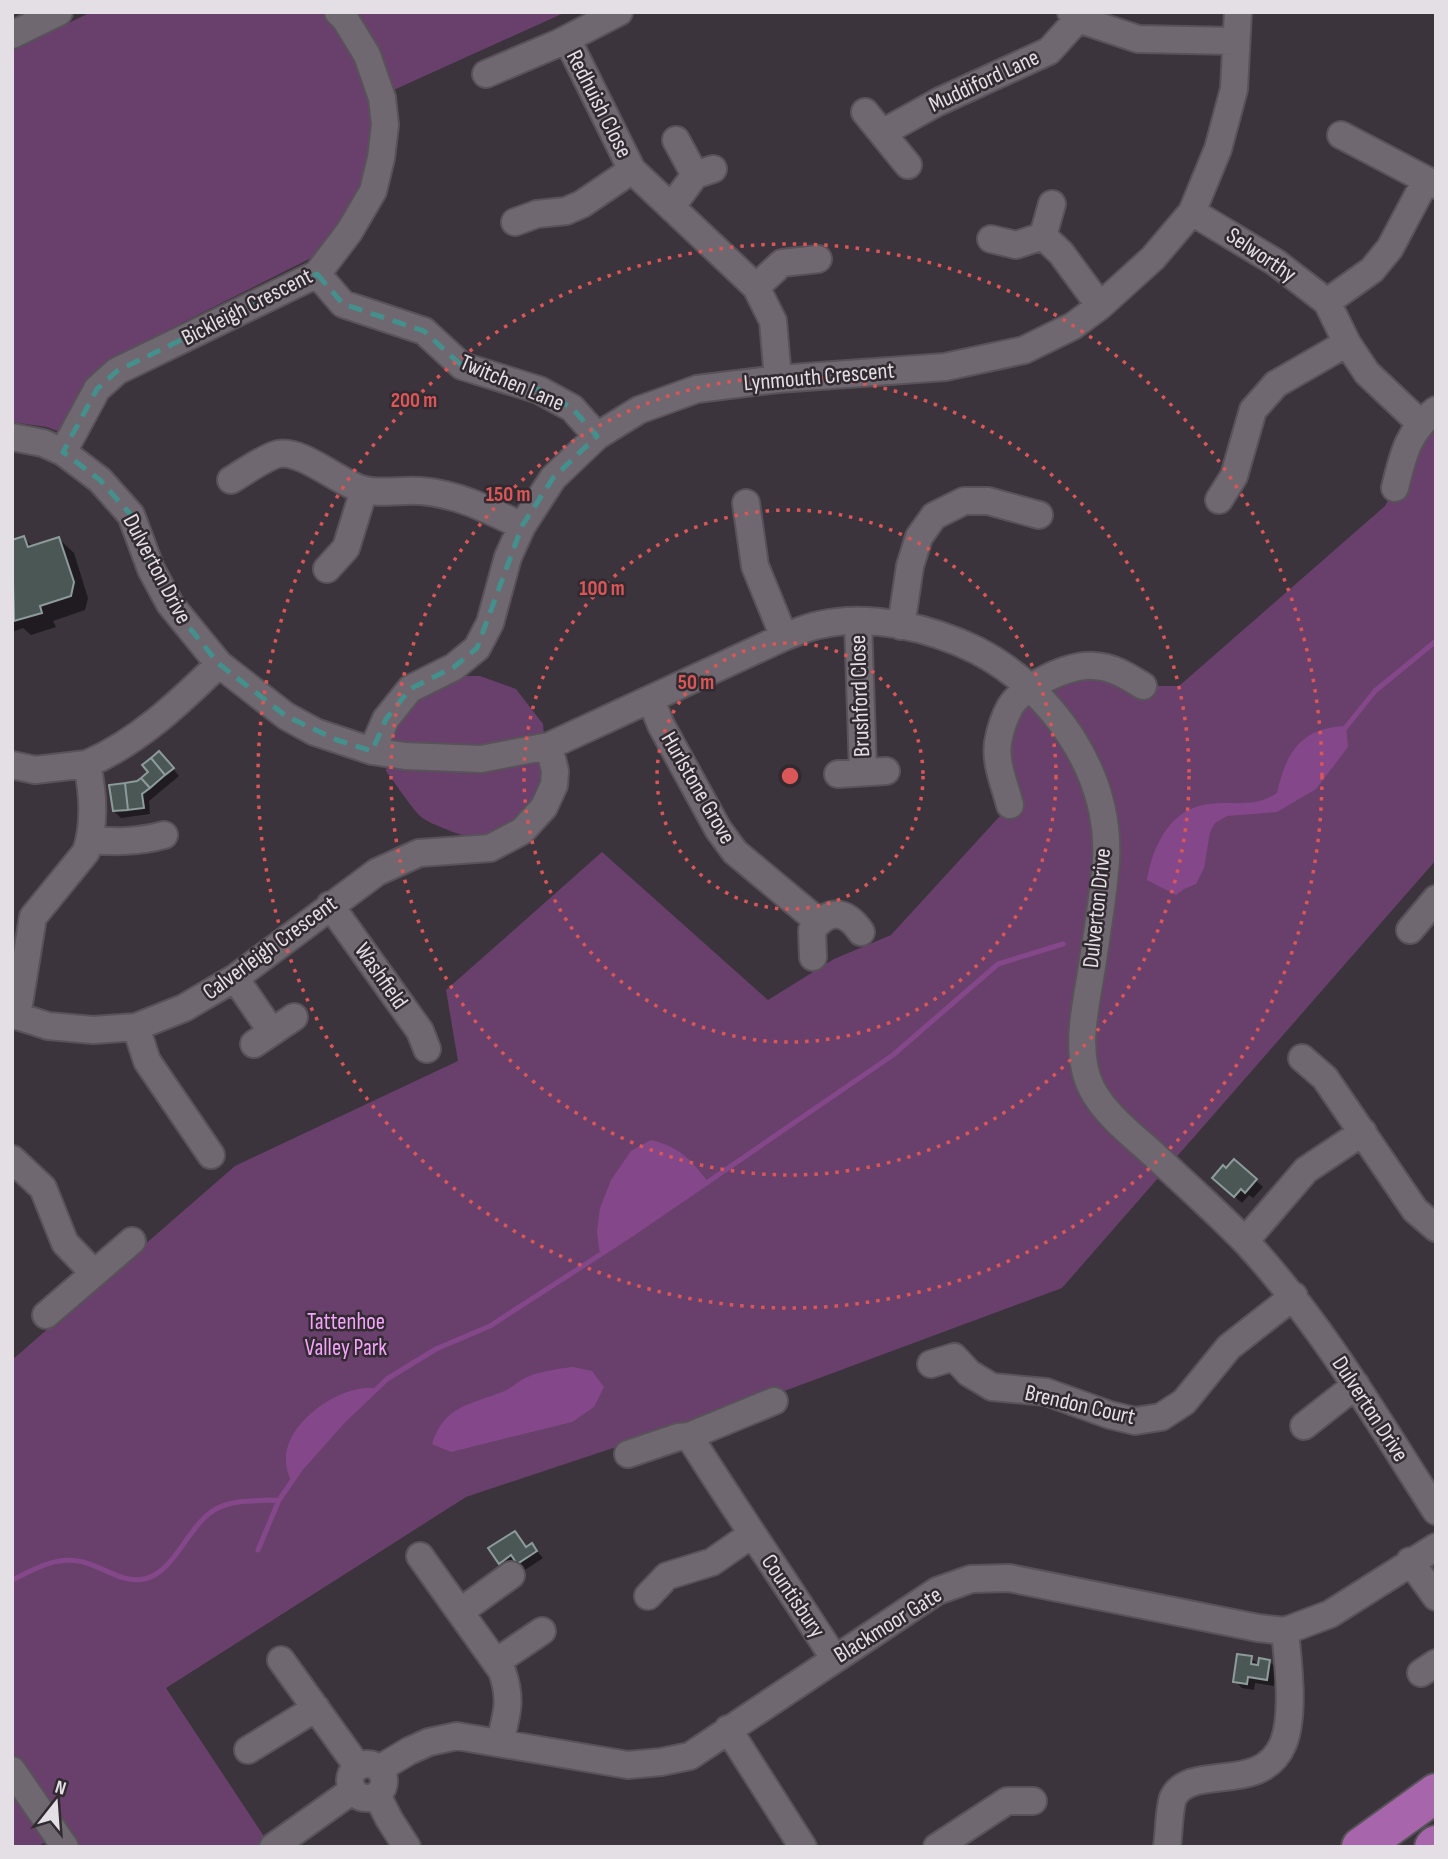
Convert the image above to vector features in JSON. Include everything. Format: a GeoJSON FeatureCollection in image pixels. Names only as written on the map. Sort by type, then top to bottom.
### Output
{"type":"FeatureCollection","features":[{"type":"Feature","properties":{"kind":"highway"},"geometry":{"type":"LineString","coordinates":[[1361,1847],[1436,1793]]}},
{"type":"Feature","properties":{"kind":"street"},"geometry":{"type":"LineString","coordinates":[[12,35],[59,12]]}},
{"type":"Feature","properties":{"kind":"street","name":"Bickleigh Crescent"},"geometry":{"type":"LineString","coordinates":[[63,452],[97,389],[117,372],[317,274],[349,232],[373,191],[385,125],[382,98],[367,55],[338,12]]}},
{"type":"Feature","properties":{"kind":"street","name":"Redhuish Close"},"geometry":{"type":"LineString","coordinates":[[486,74],[567,39],[619,12]]}},
{"type":"Feature","properties":{"kind":"street","name":"Lynmouth Crescent"},"geometry":{"type":"LineString","coordinates":[[372,751],[386,719],[410,689],[454,667],[477,648],[490,623],[508,557],[522,526],[553,478],[597,436],[639,410],[697,389],[778,379],[945,367],[1024,350],[1073,326],[1100,306],[1153,258],[1192,212],[1218,149],[1234,89],[1238,12]]}},
{"type":"Feature","properties":{"kind":"street","name":"Muddiford Lane"},"geometry":{"type":"LineString","coordinates":[[882,133],[938,102],[1049,51],[1074,15],[1138,39],[1235,41]]}},
{"type":"Feature","properties":{"kind":"street","name":"Redhuish Close"},"geometry":{"type":"LineString","coordinates":[[567,39],[632,170],[757,287],[773,321],[778,379]]}},
{"type":"Feature","properties":{"kind":"street"},"geometry":{"type":"LineString","coordinates":[[865,112],[908,165]]}},
{"type":"Feature","properties":{"kind":"street"},"geometry":{"type":"LineString","coordinates":[[1327,303],[1373,270],[1431,182],[1341,135]]}},
{"type":"Feature","properties":{"kind":"street"},"geometry":{"type":"LineString","coordinates":[[672,206],[704,172],[676,140]]}},
{"type":"Feature","properties":{"kind":"street","name":"Redhuish Close"},"geometry":{"type":"LineString","coordinates":[[515,222],[537,214],[568,220],[582,204],[632,170]]}},
{"type":"Feature","properties":{"kind":"street"},"geometry":{"type":"LineString","coordinates":[[1043,236],[1052,204]]}},
{"type":"Feature","properties":{"kind":"street","name":"Selworthy"},"geometry":{"type":"LineString","coordinates":[[1192,212],[1275,262],[1327,303],[1347,343],[1367,373],[1428,416],[1404,450],[1395,488]]}},
{"type":"Feature","properties":{"kind":"street"},"geometry":{"type":"LineString","coordinates":[[991,239],[1016,245],[1043,236]]}},
{"type":"Feature","properties":{"kind":"street"},"geometry":{"type":"LineString","coordinates":[[1043,236],[1061,253],[1100,306]]}},
{"type":"Feature","properties":{"kind":"street"},"geometry":{"type":"LineString","coordinates":[[757,287],[782,263],[818,259]]}},
{"type":"Feature","properties":{"kind":"street","name":"Twitchen Lane"},"geometry":{"type":"LineString","coordinates":[[317,274],[343,304],[424,331],[461,366],[539,390],[572,408],[597,436]]}},
{"type":"Feature","properties":{"kind":"street"},"geometry":{"type":"LineString","coordinates":[[1219,499],[1234,476],[1253,410],[1276,384],[1347,343]]}},
{"type":"Feature","properties":{"kind":"street","name":"Dulverton Drive"},"geometry":{"type":"LineString","coordinates":[[12,437],[43,443],[63,452],[100,480],[131,514],[151,569],[170,604],[188,630],[219,664],[286,716],[314,732],[372,751],[405,756],[481,760],[550,746],[784,636],[820,624],[858,621],[901,626],[953,639],[996,660],[1030,687],[1055,713],[1083,757],[1096,787],[1104,827],[1106,859],[1081,1030],[1088,1076],[1093,1090],[1118,1121],[1244,1241],[1294,1296],[1356,1385],[1436,1511]]}},
{"type":"Feature","properties":{"kind":"street"},"geometry":{"type":"LineString","coordinates":[[231,480],[248,456],[298,454],[329,475],[364,490],[443,493],[480,505],[522,526]]}},
{"type":"Feature","properties":{"kind":"street"},"geometry":{"type":"LineString","coordinates":[[327,569],[334,545],[364,490]]}},
{"type":"Feature","properties":{"kind":"street"},"geometry":{"type":"LineString","coordinates":[[901,626],[910,566],[919,537],[934,516],[964,502],[988,501],[1020,520]]}},
{"type":"Feature","properties":{"kind":"street"},"geometry":{"type":"LineString","coordinates":[[741,520],[755,566],[784,636]]}},
{"type":"Feature","properties":{"kind":"street","name":"Brushford Close"},"geometry":{"type":"LineString","coordinates":[[858,621],[862,772]]}},
{"type":"Feature","properties":{"kind":"street"},"geometry":{"type":"LineString","coordinates":[[12,765],[35,770],[87,764],[109,755],[167,714],[219,664]]}},
{"type":"Feature","properties":{"kind":"street"},"geometry":{"type":"LineString","coordinates":[[1010,805],[998,761],[998,743],[1011,706],[1030,687],[1064,671],[1092,665],[1115,670],[1143,686]]}},
{"type":"Feature","properties":{"kind":"street","name":"Hurlstone Grove"},"geometry":{"type":"LineString","coordinates":[[651,700],[661,724],[718,829],[734,852],[819,922]]}},
{"type":"Feature","properties":{"kind":"street","name":"Calverleigh Crescent"},"geometry":{"type":"LineString","coordinates":[[90,840],[86,852],[33,917],[15,1015],[48,1026],[93,1030],[136,1027],[184,1008],[235,978],[377,872],[419,853],[490,848],[522,831],[544,807],[554,785],[555,771],[550,746]]}},
{"type":"Feature","properties":{"kind":"street"},"geometry":{"type":"LineString","coordinates":[[87,764],[91,781],[90,840],[148,845]]}},
{"type":"Feature","properties":{"kind":"street"},"geometry":{"type":"LineString","coordinates":[[1410,930],[1436,899]]}},
{"type":"Feature","properties":{"kind":"street","name":"Washfield"},"geometry":{"type":"LineString","coordinates":[[330,905],[420,1031],[427,1049]]}},
{"type":"Feature","properties":{"kind":"street"},"geometry":{"type":"LineString","coordinates":[[813,957],[812,930],[828,915],[840,914],[854,921],[862,932]]}},
{"type":"Feature","properties":{"kind":"street"},"geometry":{"type":"LineString","coordinates":[[235,978],[263,1038],[294,1017]]}},
{"type":"Feature","properties":{"kind":"street"},"geometry":{"type":"LineString","coordinates":[[136,1027],[147,1061],[216,1152]]}},
{"type":"Feature","properties":{"kind":"street"},"geometry":{"type":"LineString","coordinates":[[1302,1058],[1325,1078],[1415,1210],[1436,1228]]}},
{"type":"Feature","properties":{"kind":"street"},"geometry":{"type":"LineString","coordinates":[[1244,1241],[1306,1170],[1363,1132]]}},
{"type":"Feature","properties":{"kind":"street"},"geometry":{"type":"LineString","coordinates":[[12,1158],[43,1188],[65,1243],[93,1272]]}},
{"type":"Feature","properties":{"kind":"street"},"geometry":{"type":"LineString","coordinates":[[46,1315],[132,1241]]}},
{"type":"Feature","properties":{"kind":"street","name":"Brendon Court"},"geometry":{"type":"LineString","coordinates":[[950,1353],[969,1373],[992,1387],[1046,1392],[1135,1421],[1161,1417],[1184,1402],[1229,1347],[1294,1296]]}},
{"type":"Feature","properties":{"kind":"street"},"geometry":{"type":"LineString","coordinates":[[1304,1427],[1356,1385]]}},
{"type":"Feature","properties":{"kind":"street"},"geometry":{"type":"LineString","coordinates":[[628,1454],[678,1437],[689,1436],[774,1401]]}},
{"type":"Feature","properties":{"kind":"street","name":"Countisbury"},"geometry":{"type":"LineString","coordinates":[[689,1436],[751,1535],[785,1581],[834,1658]]}},
{"type":"Feature","properties":{"kind":"street","name":"Countisbury"},"geometry":{"type":"LineString","coordinates":[[648,1596],[667,1576],[712,1562],[751,1535]]}},
{"type":"Feature","properties":{"kind":"street","name":"Blackmoor Gate"},"geometry":{"type":"LineString","coordinates":[[273,1847],[409,1751],[429,1742],[457,1736],[628,1765],[690,1756],[937,1591],[971,1579],[1009,1578],[1258,1628],[1285,1631],[1330,1614],[1436,1547]]}},
{"type":"Feature","properties":{"kind":"street"},"geometry":{"type":"LineString","coordinates":[[420,1556],[496,1662],[505,1680],[509,1702],[500,1742]]}},
{"type":"Feature","properties":{"kind":"street"},"geometry":{"type":"LineString","coordinates":[[1410,1561],[1436,1597]]}},
{"type":"Feature","properties":{"kind":"street"},"geometry":{"type":"LineString","coordinates":[[461,1611],[511,1575]]}},
{"type":"Feature","properties":{"kind":"street"},"geometry":{"type":"LineString","coordinates":[[496,1662],[542,1631]]}},
{"type":"Feature","properties":{"kind":"street"},"geometry":{"type":"LineString","coordinates":[[1167,1847],[1174,1798],[1188,1783],[1252,1773],[1270,1763],[1283,1744],[1288,1719],[1285,1631]]}},
{"type":"Feature","properties":{"kind":"street"},"geometry":{"type":"LineString","coordinates":[[281,1660],[367,1780],[407,1847]]}},
{"type":"Feature","properties":{"kind":"street"},"geometry":{"type":"LineString","coordinates":[[248,1750],[276,1744],[316,1708]]}},
{"type":"Feature","properties":{"kind":"street"},"geometry":{"type":"LineString","coordinates":[[728,1729],[803,1847]]}},
{"type":"Feature","properties":{"kind":"street"},"geometry":{"type":"LineString","coordinates":[[12,1770],[53,1843]]}},
{"type":"Feature","properties":{"kind":"street"},"geometry":{"type":"LineString","coordinates":[[955,1842],[1007,1801],[1033,1801]]}},
{"type":"Feature","properties":{"kind":"highlighted area"},"geometry":{"type":"Polygon","coordinates":[[[317,274],[343,304],[424,331],[462,366],[539,390],[572,408],[597,436],[553,478],[522,526],[477,648],[454,667],[410,689],[386,719],[372,751],[337,740],[286,716],[219,664],[170,604],[131,515],[100,480],[63,452],[97,389],[117,371],[317,274]]]}},
{"type":"Feature","properties":{"kind":"green space"},"geometry":{"type":"Polygon","coordinates":[[[91,12],[566,12],[376,98],[367,188],[317,255],[122,353],[100,375],[65,434],[47,427],[12,422],[12,51],[91,12]]]}},
{"type":"Feature","properties":{"kind":"green space","name":"Tattenhoe Valley Park"},"geometry":{"type":"Polygon","coordinates":[[[1436,410],[1436,860],[1062,1288],[787,1390],[466,1497],[166,1688],[271,1847],[65,1847],[57,1835],[37,1847],[12,1847],[12,1360],[235,1166],[458,1061],[446,990],[602,852],[768,1000],[834,959],[891,935],[1010,805],[1003,725],[1064,671],[1143,686],[1179,686],[1385,506],[1436,410]]]}},
{"type":"Feature","properties":{"kind":"green space"},"geometry":{"type":"Polygon","coordinates":[[[454,676],[480,676],[516,689],[543,724],[548,781],[518,818],[495,834],[481,837],[466,836],[448,830],[422,817],[386,771],[399,714],[420,691],[454,676]]]}},
{"type":"Feature","properties":{"kind":"shaded area"},"geometry":{"type":"Polygon","coordinates":[[[1346,726],[1348,747],[1316,789],[1277,812],[1227,816],[1215,823],[1210,832],[1204,868],[1196,884],[1176,895],[1147,880],[1158,844],[1180,815],[1203,805],[1250,803],[1268,798],[1277,793],[1285,766],[1298,745],[1318,732],[1346,726]]]}},
{"type":"Feature","properties":{"kind":"shaded area"},"geometry":{"type":"Polygon","coordinates":[[[651,1140],[684,1155],[708,1182],[600,1255],[597,1232],[600,1208],[611,1180],[631,1151],[651,1140]]]}},
{"type":"Feature","properties":{"kind":"shaded area"},"geometry":{"type":"Polygon","coordinates":[[[573,1367],[592,1371],[604,1387],[594,1407],[572,1422],[451,1452],[432,1444],[443,1422],[459,1409],[505,1391],[531,1376],[573,1367]]]}},
{"type":"Feature","properties":{"kind":"shaded area"},"geometry":{"type":"Polygon","coordinates":[[[365,1388],[378,1388],[342,1422],[292,1482],[286,1465],[287,1449],[304,1420],[333,1398],[365,1388]]]}},
{"type":"Feature","properties":{"kind":"building"},"geometry":{"type":"Polygon","coordinates":[[[24,536],[28,547],[59,537],[74,582],[71,596],[40,606],[42,613],[14,621],[12,540],[24,536]]]}},
{"type":"Feature","properties":{"kind":"building"},"geometry":{"type":"Polygon","coordinates":[[[159,751],[174,768],[165,775],[151,758],[159,751]]]}},
{"type":"Feature","properties":{"kind":"building"},"geometry":{"type":"Polygon","coordinates":[[[151,758],[165,775],[150,788],[141,778],[148,772],[142,765],[151,758]]]}},
{"type":"Feature","properties":{"kind":"building"},"geometry":{"type":"Polygon","coordinates":[[[141,778],[150,788],[142,794],[144,808],[128,810],[125,783],[141,778]]]}},
{"type":"Feature","properties":{"kind":"building"},"geometry":{"type":"Polygon","coordinates":[[[125,783],[128,810],[113,811],[109,785],[125,783]]]}},
{"type":"Feature","properties":{"kind":"building"},"geometry":{"type":"Polygon","coordinates":[[[1234,1159],[1257,1179],[1245,1193],[1241,1189],[1234,1197],[1212,1178],[1223,1165],[1226,1168],[1234,1159]]]}},
{"type":"Feature","properties":{"kind":"building"},"geometry":{"type":"Polygon","coordinates":[[[515,1531],[526,1547],[532,1543],[537,1551],[517,1564],[511,1555],[499,1564],[488,1548],[515,1531]]]}},
{"type":"Feature","properties":{"kind":"building"},"geometry":{"type":"Polygon","coordinates":[[[1237,1654],[1252,1656],[1251,1664],[1258,1665],[1259,1658],[1270,1660],[1267,1680],[1248,1677],[1247,1684],[1233,1682],[1237,1654]]]}},
{"type":"Feature","properties":{"kind":"waterway"},"geometry":{"type":"LineString","coordinates":[[1342,732],[1375,691],[1436,641]]}},
{"type":"Feature","properties":{"kind":"waterway"},"geometry":{"type":"LineString","coordinates":[[12,1580],[44,1565],[69,1560],[86,1563],[127,1579],[144,1579],[164,1568],[197,1525],[216,1509],[239,1502],[279,1500],[301,1468],[342,1422],[387,1379],[436,1349],[490,1326],[629,1236],[893,1055],[998,964],[1063,944]]}},
{"type":"Feature","properties":{"kind":"waterway"},"geometry":{"type":"LineString","coordinates":[[258,1550],[279,1500]]}}]}
